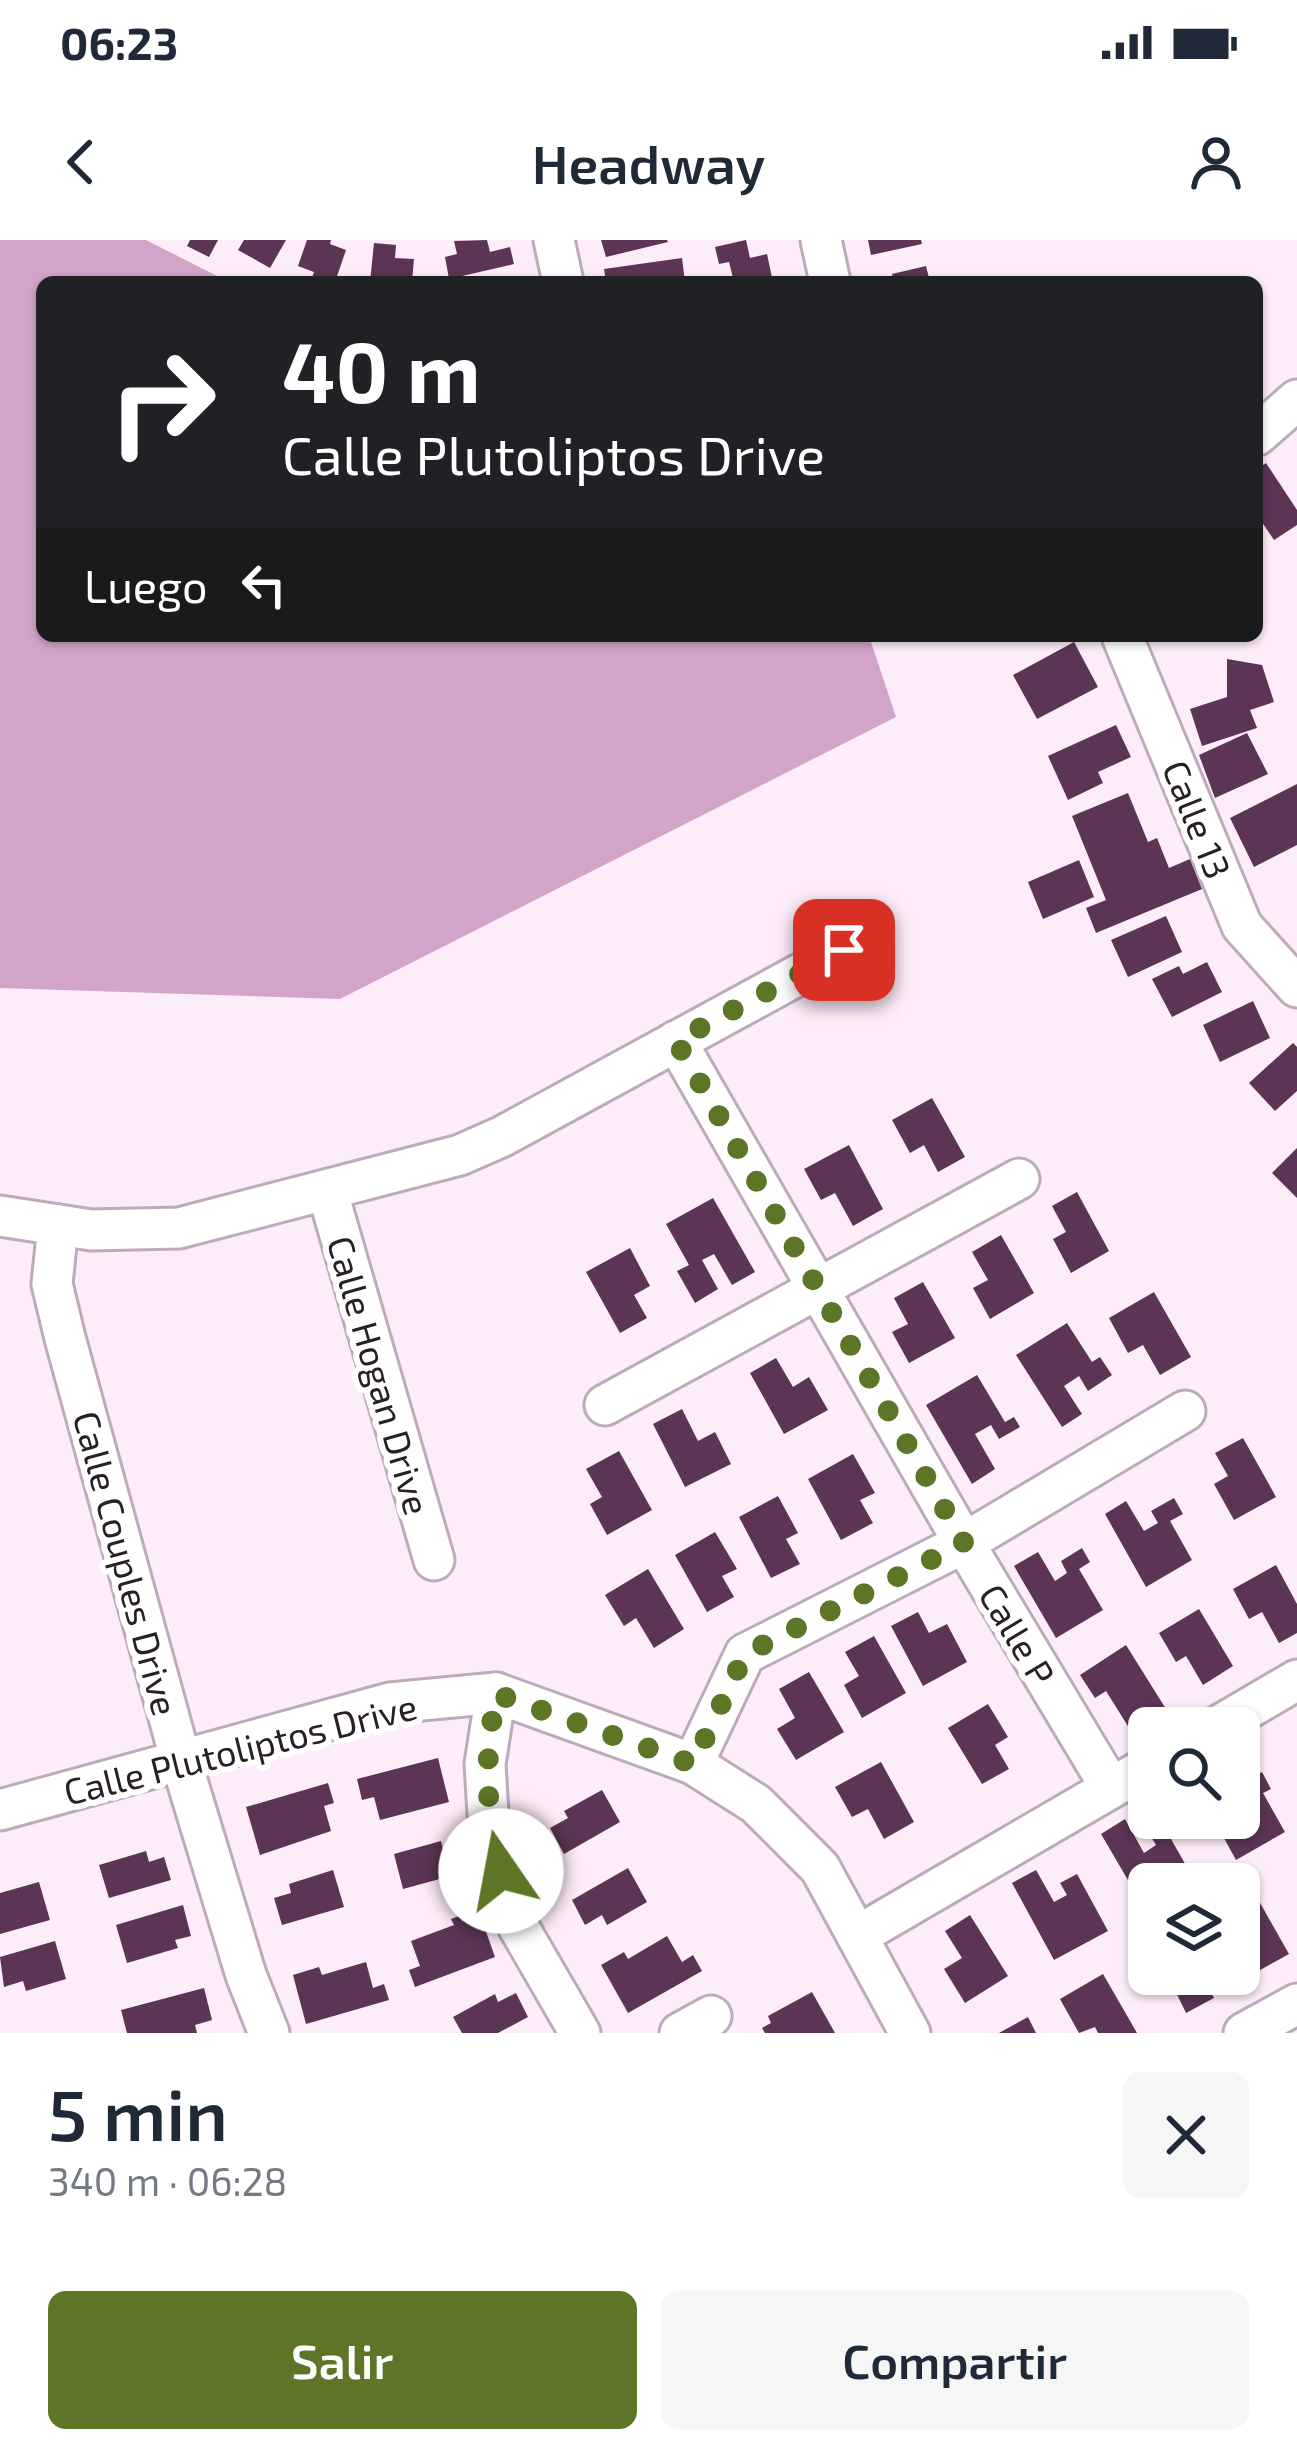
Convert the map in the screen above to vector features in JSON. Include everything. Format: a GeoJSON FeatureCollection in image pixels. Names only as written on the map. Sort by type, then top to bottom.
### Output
{"type":"FeatureCollection","features":[{"type":"Feature","properties":{"kind":"street"},"geometry":{"type":"LineString","coordinates":[[554,240],[562,276]]}},
{"type":"Feature","properties":{"kind":"street"},"geometry":{"type":"LineString","coordinates":[[821,240],[829,276]]}},
{"type":"Feature","properties":{"kind":"street"},"geometry":{"type":"LineString","coordinates":[[1263,430],[1297,400]]}},
{"type":"Feature","properties":{"kind":"street","name":"Calle 13"},"geometry":{"type":"LineString","coordinates":[[1124,642],[1242,926],[1297,987]]}},
{"type":"Feature","properties":{"kind":"street"},"geometry":{"type":"LineString","coordinates":[[0,1216],[136,1232],[179,1228],[482,1147],[844,950]]}},
{"type":"Feature","properties":{"kind":"street","name":"Calle P"},"geometry":{"type":"LineString","coordinates":[[676,1041],[964,1543],[1112,1788]]}},
{"type":"Feature","properties":{"kind":"street"},"geometry":{"type":"LineString","coordinates":[[605,1405],[1019,1179]]}},
{"type":"Feature","properties":{"kind":"street","name":"Calle Hogan Drive"},"geometry":{"type":"LineString","coordinates":[[326,1190],[434,1560]]}},
{"type":"Feature","properties":{"kind":"street","name":"Calle Couples Drive"},"geometry":{"type":"LineString","coordinates":[[58,1226],[52,1284],[181,1761],[246,1975],[269,2033]]}},
{"type":"Feature","properties":{"kind":"street"},"geometry":{"type":"LineString","coordinates":[[693,1764],[745,1654],[964,1543],[1184,1411]]}},
{"type":"Feature","properties":{"kind":"street"},"geometry":{"type":"LineString","coordinates":[[1251,1707],[1297,1680]]}},
{"type":"Feature","properties":{"kind":"street"},"geometry":{"type":"LineString","coordinates":[[496,1694],[485,1764],[488,1814],[501,1871],[518,1926],[580,2033]]}},
{"type":"Feature","properties":{"kind":"street","name":"Calle Plutoliptos Drive"},"geometry":{"type":"LineString","coordinates":[[0,1810],[390,1703],[496,1694],[693,1764],[756,1804],[820,1868],[910,2033]]}},
{"type":"Feature","properties":{"kind":"street"},"geometry":{"type":"LineString","coordinates":[[857,1936],[1128,1778]]}},
{"type":"Feature","properties":{"kind":"street"},"geometry":{"type":"LineString","coordinates":[[1244,2033],[1297,2004]]}},
{"type":"Feature","properties":{"kind":"shaded area"},"geometry":{"type":"Polygon","coordinates":[[[0,240],[146,240],[217,276],[36,276],[36,642],[871,642],[896,717],[340,999],[0,988],[0,240]]]}},
{"type":"Feature","properties":{"kind":"building"},"geometry":{"type":"Polygon","coordinates":[[[190,240],[218,240],[209,257],[187,246],[190,240]]]}},
{"type":"Feature","properties":{"kind":"building"},"geometry":{"type":"Polygon","coordinates":[[[244,240],[286,240],[270,268],[238,250],[244,240]]]}},
{"type":"Feature","properties":{"kind":"building"},"geometry":{"type":"Polygon","coordinates":[[[307,240],[331,240],[330,244],[346,250],[337,276],[312,276],[314,272],[298,266],[307,240]]]}},
{"type":"Feature","properties":{"kind":"building"},"geometry":{"type":"Polygon","coordinates":[[[487,240],[490,252],[510,247],[514,264],[448,276],[445,257],[457,254],[454,241],[487,240]]]}},
{"type":"Feature","properties":{"kind":"building"},"geometry":{"type":"Polygon","coordinates":[[[601,240],[667,240],[668,242],[606,257],[601,240]]]}},
{"type":"Feature","properties":{"kind":"building"},"geometry":{"type":"Polygon","coordinates":[[[746,240],[750,258],[767,254],[772,276],[732,276],[729,262],[719,264],[715,247],[746,240]]]}},
{"type":"Feature","properties":{"kind":"building"},"geometry":{"type":"Polygon","coordinates":[[[868,240],[921,240],[922,244],[871,255],[868,240]]]}},
{"type":"Feature","properties":{"kind":"building"},"geometry":{"type":"Polygon","coordinates":[[[374,243],[396,245],[395,258],[414,259],[413,276],[371,276],[374,243]]]}},
{"type":"Feature","properties":{"kind":"building"},"geometry":{"type":"Polygon","coordinates":[[[682,258],[684,276],[605,276],[604,269],[682,258]]]}},
{"type":"Feature","properties":{"kind":"building"},"geometry":{"type":"Polygon","coordinates":[[[926,266],[928,276],[892,276],[926,266]]]}},
{"type":"Feature","properties":{"kind":"building"},"geometry":{"type":"Polygon","coordinates":[[[1263,465],[1297,510],[1297,525],[1274,540],[1263,524],[1263,465]]]}},
{"type":"Feature","properties":{"kind":"building"},"geometry":{"type":"Polygon","coordinates":[[[1074,642],[1098,687],[1037,719],[1013,675],[1074,642]]]}},
{"type":"Feature","properties":{"kind":"building"},"geometry":{"type":"Polygon","coordinates":[[[1227,659],[1262,665],[1274,702],[1250,710],[1257,728],[1202,746],[1190,709],[1227,697],[1227,659]]]}},
{"type":"Feature","properties":{"kind":"building"},"geometry":{"type":"Polygon","coordinates":[[[1116,725],[1131,757],[1098,772],[1103,783],[1068,800],[1048,756],[1116,725]]]}},
{"type":"Feature","properties":{"kind":"building"},"geometry":{"type":"Polygon","coordinates":[[[1247,733],[1268,774],[1215,798],[1199,755],[1247,733]]]}},
{"type":"Feature","properties":{"kind":"building"},"geometry":{"type":"Polygon","coordinates":[[[1297,784],[1297,845],[1254,867],[1230,818],[1297,784]]]}},
{"type":"Feature","properties":{"kind":"building"},"geometry":{"type":"Polygon","coordinates":[[[1128,793],[1148,842],[1157,838],[1169,868],[1190,859],[1202,889],[1096,933],[1086,908],[1106,900],[1072,816],[1128,793]]]}},
{"type":"Feature","properties":{"kind":"building"},"geometry":{"type":"Polygon","coordinates":[[[1079,860],[1094,897],[1043,919],[1028,882],[1079,860]]]}},
{"type":"Feature","properties":{"kind":"building"},"geometry":{"type":"Polygon","coordinates":[[[1166,916],[1182,952],[1128,977],[1111,940],[1166,916]]]}},
{"type":"Feature","properties":{"kind":"building"},"geometry":{"type":"Polygon","coordinates":[[[1207,962],[1222,992],[1172,1017],[1152,979],[1179,966],[1183,974],[1207,962]]]}},
{"type":"Feature","properties":{"kind":"building"},"geometry":{"type":"Polygon","coordinates":[[[1253,1001],[1270,1038],[1220,1062],[1203,1025],[1253,1001]]]}},
{"type":"Feature","properties":{"kind":"building"},"geometry":{"type":"Polygon","coordinates":[[[1293,1043],[1297,1047],[1297,1091],[1275,1111],[1249,1083],[1293,1043]]]}},
{"type":"Feature","properties":{"kind":"building"},"geometry":{"type":"Polygon","coordinates":[[[932,1098],[965,1157],[938,1172],[924,1145],[910,1153],[892,1120],[932,1098]]]}},
{"type":"Feature","properties":{"kind":"building"},"geometry":{"type":"Polygon","coordinates":[[[849,1145],[883,1209],[853,1226],[835,1193],[821,1200],[804,1169],[849,1145]]]}},
{"type":"Feature","properties":{"kind":"building"},"geometry":{"type":"Polygon","coordinates":[[[1297,1148],[1297,1198],[1272,1173],[1297,1148]]]}},
{"type":"Feature","properties":{"kind":"building"},"geometry":{"type":"Polygon","coordinates":[[[1077,1192],[1109,1251],[1071,1273],[1053,1239],[1066,1232],[1052,1206],[1077,1192]]]}},
{"type":"Feature","properties":{"kind":"building"},"geometry":{"type":"Polygon","coordinates":[[[713,1198],[755,1272],[732,1285],[714,1254],[702,1260],[718,1289],[695,1303],[677,1271],[689,1265],[666,1224],[713,1198]]]}},
{"type":"Feature","properties":{"kind":"building"},"geometry":{"type":"Polygon","coordinates":[[[1001,1235],[1034,1293],[990,1319],[973,1288],[988,1280],[972,1252],[1001,1235]]]}},
{"type":"Feature","properties":{"kind":"building"},"geometry":{"type":"Polygon","coordinates":[[[630,1248],[650,1286],[634,1295],[647,1318],[620,1333],[586,1272],[630,1248]]]}},
{"type":"Feature","properties":{"kind":"building"},"geometry":{"type":"Polygon","coordinates":[[[923,1282],[955,1338],[909,1363],[892,1332],[908,1324],[894,1298],[923,1282]]]}},
{"type":"Feature","properties":{"kind":"building"},"geometry":{"type":"Polygon","coordinates":[[[1154,1292],[1191,1357],[1160,1375],[1143,1345],[1128,1353],[1109,1318],[1154,1292]]]}},
{"type":"Feature","properties":{"kind":"building"},"geometry":{"type":"Polygon","coordinates":[[[1067,1323],[1092,1362],[1100,1357],[1112,1375],[1088,1391],[1079,1376],[1064,1386],[1082,1414],[1062,1427],[1016,1355],[1067,1323]]]}},
{"type":"Feature","properties":{"kind":"building"},"geometry":{"type":"Polygon","coordinates":[[[776,1358],[793,1387],[809,1377],[828,1410],[784,1434],[750,1373],[776,1358]]]}},
{"type":"Feature","properties":{"kind":"building"},"geometry":{"type":"Polygon","coordinates":[[[977,1375],[1005,1422],[1014,1417],[1020,1427],[999,1439],[991,1425],[975,1434],[995,1469],[972,1484],[926,1405],[977,1375]]]}},
{"type":"Feature","properties":{"kind":"building"},"geometry":{"type":"Polygon","coordinates":[[[682,1409],[698,1441],[715,1432],[731,1464],[685,1487],[653,1424],[682,1409]]]}},
{"type":"Feature","properties":{"kind":"building"},"geometry":{"type":"Polygon","coordinates":[[[1243,1438],[1276,1497],[1234,1520],[1214,1484],[1228,1476],[1215,1453],[1243,1438]]]}},
{"type":"Feature","properties":{"kind":"building"},"geometry":{"type":"Polygon","coordinates":[[[619,1451],[652,1510],[607,1535],[590,1504],[602,1497],[586,1469],[619,1451]]]}},
{"type":"Feature","properties":{"kind":"building"},"geometry":{"type":"Polygon","coordinates":[[[853,1454],[875,1493],[860,1500],[873,1523],[841,1540],[808,1479],[853,1454]]]}},
{"type":"Feature","properties":{"kind":"building"},"geometry":{"type":"Polygon","coordinates":[[[778,1496],[798,1533],[786,1539],[800,1564],[771,1578],[739,1517],[778,1496]]]}},
{"type":"Feature","properties":{"kind":"building"},"geometry":{"type":"Polygon","coordinates":[[[1174,1498],[1183,1514],[1170,1521],[1192,1560],[1146,1587],[1105,1514],[1126,1501],[1144,1531],[1158,1523],[1151,1511],[1174,1498]]]}},
{"type":"Feature","properties":{"kind":"building"},"geometry":{"type":"Polygon","coordinates":[[[715,1532],[737,1569],[722,1576],[734,1597],[707,1612],[675,1555],[715,1532]]]}},
{"type":"Feature","properties":{"kind":"building"},"geometry":{"type":"Polygon","coordinates":[[[1082,1548],[1090,1562],[1079,1569],[1103,1610],[1056,1638],[1014,1566],[1038,1552],[1055,1581],[1067,1573],[1061,1561],[1082,1548]]]}},
{"type":"Feature","properties":{"kind":"building"},"geometry":{"type":"Polygon","coordinates":[[[1276,1565],[1297,1604],[1297,1633],[1279,1643],[1262,1612],[1249,1619],[1233,1589],[1276,1565]]]}},
{"type":"Feature","properties":{"kind":"building"},"geometry":{"type":"Polygon","coordinates":[[[648,1569],[684,1629],[654,1648],[636,1618],[624,1626],[605,1595],[648,1569]]]}},
{"type":"Feature","properties":{"kind":"building"},"geometry":{"type":"Polygon","coordinates":[[[1199,1609],[1233,1666],[1203,1685],[1186,1656],[1176,1662],[1159,1633],[1199,1609]]]}},
{"type":"Feature","properties":{"kind":"building"},"geometry":{"type":"Polygon","coordinates":[[[918,1612],[929,1633],[947,1624],[967,1662],[923,1686],[891,1626],[918,1612]]]}},
{"type":"Feature","properties":{"kind":"building"},"geometry":{"type":"Polygon","coordinates":[[[874,1636],[906,1693],[862,1718],[844,1685],[859,1676],[845,1652],[874,1636]]]}},
{"type":"Feature","properties":{"kind":"building"},"geometry":{"type":"Polygon","coordinates":[[[1126,1645],[1165,1707],[1128,1707],[1128,1726],[1106,1691],[1095,1698],[1080,1675],[1126,1645]]]}},
{"type":"Feature","properties":{"kind":"building"},"geometry":{"type":"Polygon","coordinates":[[[809,1672],[844,1732],[796,1760],[777,1729],[795,1718],[779,1689],[809,1672]]]}},
{"type":"Feature","properties":{"kind":"building"},"geometry":{"type":"Polygon","coordinates":[[[988,1704],[1008,1737],[995,1745],[1009,1769],[982,1784],[948,1728],[988,1704]]]}},
{"type":"Feature","properties":{"kind":"building"},"geometry":{"type":"Polygon","coordinates":[[[438,1758],[449,1802],[380,1820],[374,1797],[362,1800],[357,1779],[438,1758]]]}},
{"type":"Feature","properties":{"kind":"building"},"geometry":{"type":"Polygon","coordinates":[[[881,1762],[914,1822],[884,1839],[868,1809],[852,1817],[835,1787],[881,1762]]]}},
{"type":"Feature","properties":{"kind":"building"},"geometry":{"type":"Polygon","coordinates":[[[1260,1773],[1271,1789],[1263,1793],[1285,1832],[1236,1860],[1224,1839],[1260,1839],[1260,1773]]]}},
{"type":"Feature","properties":{"kind":"building"},"geometry":{"type":"Polygon","coordinates":[[[328,1783],[334,1803],[324,1806],[331,1831],[260,1855],[246,1807],[328,1783]]]}},
{"type":"Feature","properties":{"kind":"building"},"geometry":{"type":"Polygon","coordinates":[[[602,1790],[620,1822],[564,1854],[550,1828],[568,1818],[564,1811],[602,1790]]]}},
{"type":"Feature","properties":{"kind":"building"},"geometry":{"type":"Polygon","coordinates":[[[1125,1819],[1128,1839],[1136,1839],[1144,1853],[1156,1845],[1152,1839],[1171,1839],[1185,1863],[1128,1863],[1128,1880],[1101,1834],[1125,1819]]]}},
{"type":"Feature","properties":{"kind":"building"},"geometry":{"type":"Polygon","coordinates":[[[441,1841],[443,1850],[462,1845],[469,1871],[403,1889],[394,1854],[441,1841]]]}},
{"type":"Feature","properties":{"kind":"building"},"geometry":{"type":"Polygon","coordinates":[[[146,1851],[149,1862],[164,1857],[171,1880],[109,1898],[99,1865],[146,1851]]]}},
{"type":"Feature","properties":{"kind":"building"},"geometry":{"type":"Polygon","coordinates":[[[628,1868],[647,1902],[607,1925],[602,1915],[585,1925],[572,1900],[628,1868]]]}},
{"type":"Feature","properties":{"kind":"building"},"geometry":{"type":"Polygon","coordinates":[[[333,1870],[344,1907],[282,1925],[274,1898],[291,1893],[289,1884],[333,1870]]]}},
{"type":"Feature","properties":{"kind":"building"},"geometry":{"type":"Polygon","coordinates":[[[1036,1870],[1054,1902],[1067,1895],[1060,1883],[1077,1874],[1108,1931],[1054,1960],[1012,1883],[1036,1870]]]}},
{"type":"Feature","properties":{"kind":"building"},"geometry":{"type":"Polygon","coordinates":[[[39,1882],[50,1920],[0,1934],[0,1893],[39,1882]]]}},
{"type":"Feature","properties":{"kind":"building"},"geometry":{"type":"Polygon","coordinates":[[[1260,1903],[1289,1954],[1260,1970],[1260,1903]]]}},
{"type":"Feature","properties":{"kind":"building"},"geometry":{"type":"Polygon","coordinates":[[[183,1905],[191,1936],[175,1940],[178,1948],[127,1963],[116,1925],[183,1905]]]}},
{"type":"Feature","properties":{"kind":"building"},"geometry":{"type":"Polygon","coordinates":[[[478,1909],[495,1957],[415,1987],[409,1970],[420,1966],[411,1941],[454,1925],[451,1919],[478,1909]]]}},
{"type":"Feature","properties":{"kind":"building"},"geometry":{"type":"Polygon","coordinates":[[[970,1915],[1008,1976],[965,2003],[944,1969],[962,1958],[945,1931],[970,1915]]]}},
{"type":"Feature","properties":{"kind":"building"},"geometry":{"type":"Polygon","coordinates":[[[667,1936],[682,1962],[693,1955],[702,1971],[628,2013],[601,1965],[624,1952],[628,1959],[667,1936]]]}},
{"type":"Feature","properties":{"kind":"building"},"geometry":{"type":"Polygon","coordinates":[[[55,1941],[66,1979],[26,1991],[23,1981],[4,1987],[0,1957],[55,1941]]]}},
{"type":"Feature","properties":{"kind":"building"},"geometry":{"type":"Polygon","coordinates":[[[366,1962],[373,1988],[384,1984],[389,2000],[306,2024],[293,1975],[319,1967],[322,1975],[366,1962]]]}},
{"type":"Feature","properties":{"kind":"building"},"geometry":{"type":"Polygon","coordinates":[[[1103,1974],[1137,2033],[1098,2033],[1095,2027],[1079,2033],[1060,1999],[1103,1974]]]}},
{"type":"Feature","properties":{"kind":"building"},"geometry":{"type":"Polygon","coordinates":[[[204,1988],[212,2020],[195,2025],[197,2033],[127,2033],[121,2010],[204,1988]]]}},
{"type":"Feature","properties":{"kind":"building"},"geometry":{"type":"Polygon","coordinates":[[[812,1992],[835,2033],[765,2033],[762,2028],[771,2023],[768,2016],[812,1992]]]}},
{"type":"Feature","properties":{"kind":"building"},"geometry":{"type":"Polygon","coordinates":[[[516,1993],[528,2017],[498,2033],[462,2033],[453,2017],[495,1994],[498,2002],[516,1993]]]}},
{"type":"Feature","properties":{"kind":"building"},"geometry":{"type":"Polygon","coordinates":[[[1177,1995],[1212,1995],[1214,1998],[1186,2013],[1177,1995]]]}},
{"type":"Feature","properties":{"kind":"building"},"geometry":{"type":"Polygon","coordinates":[[[1028,2017],[1036,2033],[999,2033],[1028,2017]]]}},
{"type":"Feature","properties":{"kind":"route"},"geometry":{"type":"LineString","coordinates":[[501,1871],[488,1814],[485,1764],[496,1694],[693,1764],[745,1654],[964,1543],[676,1041],[844,950]]}}]}
